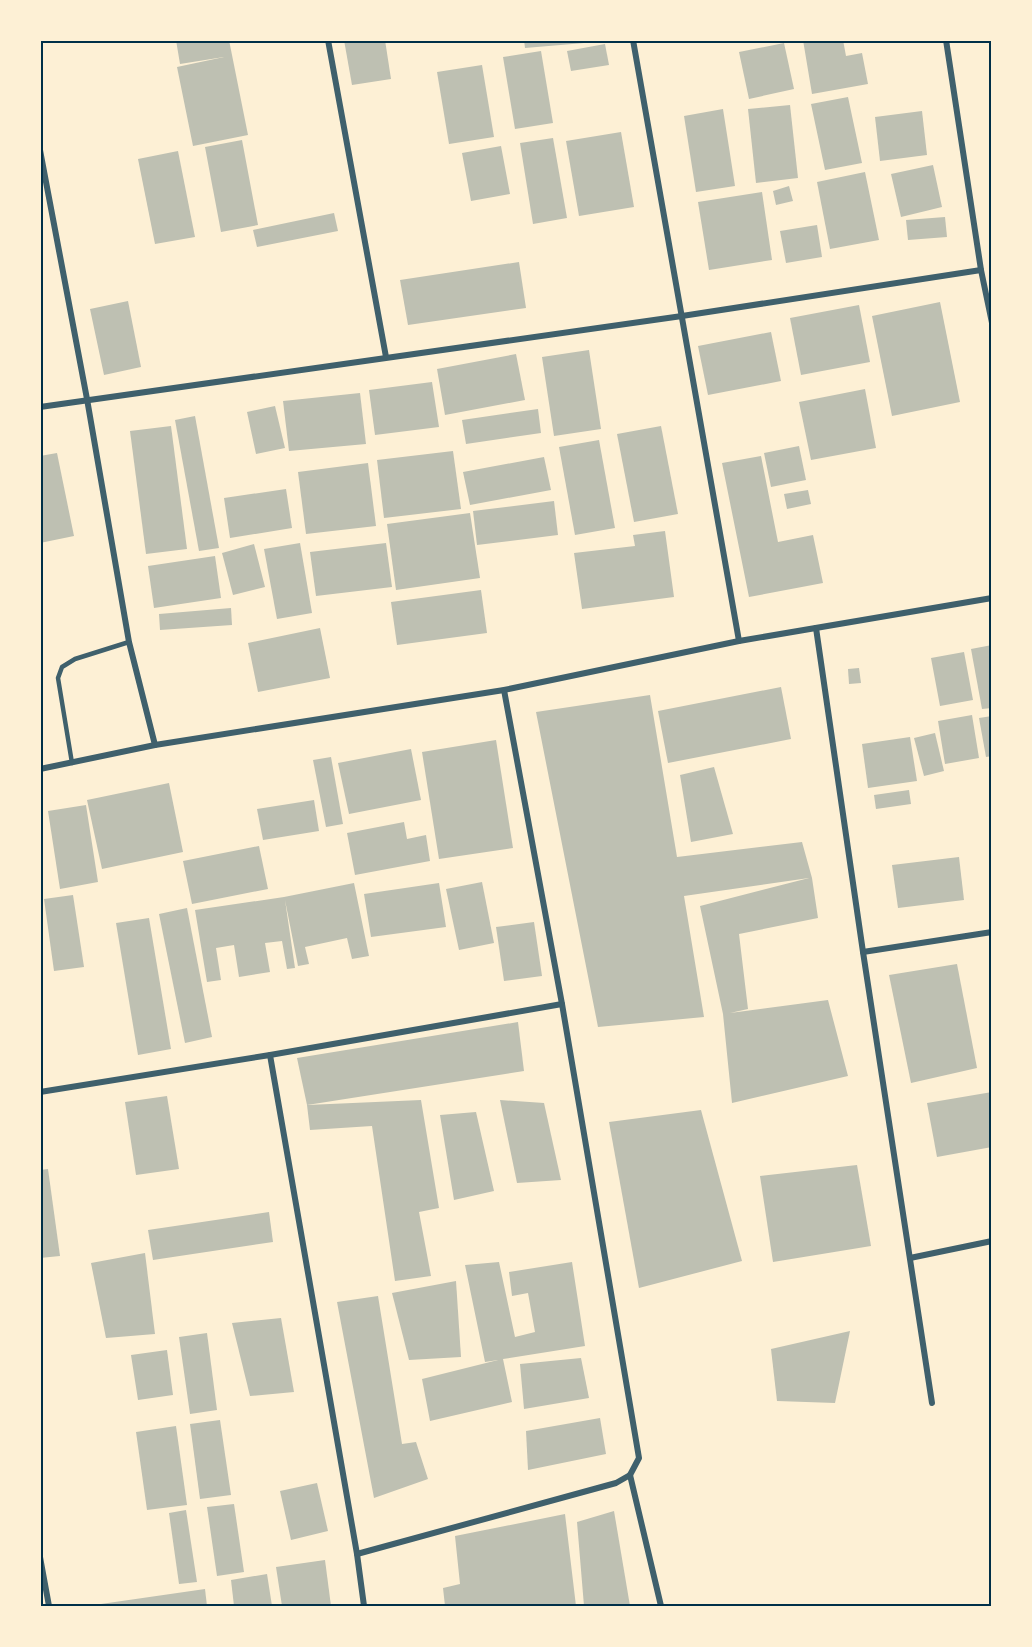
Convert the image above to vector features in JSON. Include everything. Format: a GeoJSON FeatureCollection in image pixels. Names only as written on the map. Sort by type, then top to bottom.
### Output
{"type":"FeatureCollection","features":[{"type":"Feature","properties":{"kind":"street"},"geometry":{"type":"LineString","coordinates":[[328,40],[386,357]]}},
{"type":"Feature","properties":{"kind":"street"},"geometry":{"type":"LineString","coordinates":[[633,40],[738,641]]}},
{"type":"Feature","properties":{"kind":"street"},"geometry":{"type":"LineString","coordinates":[[946,40],[981,270],[992,323]]}},
{"type":"Feature","properties":{"kind":"street"},"geometry":{"type":"LineString","coordinates":[[40,150],[87,399],[129,642],[155,745]]}},
{"type":"Feature","properties":{"kind":"street"},"geometry":{"type":"LineString","coordinates":[[40,407],[682,316],[981,270]]}},
{"type":"Feature","properties":{"kind":"street"},"geometry":{"type":"LineString","coordinates":[[40,769],[155,745],[504,690],[738,641],[992,598]]}},
{"type":"Feature","properties":{"kind":"street"},"geometry":{"type":"LineString","coordinates":[[816,628],[932,1403]]}},
{"type":"Feature","properties":{"kind":"street"},"geometry":{"type":"LineString","coordinates":[[357,1554],[616,1483],[630,1476],[639,1458],[562,1004],[504,690]]}},
{"type":"Feature","properties":{"kind":"street"},"geometry":{"type":"LineString","coordinates":[[863,952],[992,932]]}},
{"type":"Feature","properties":{"kind":"street"},"geometry":{"type":"LineString","coordinates":[[40,1092],[562,1004]]}},
{"type":"Feature","properties":{"kind":"street"},"geometry":{"type":"LineString","coordinates":[[270,1055],[357,1554],[364,1606]]}},
{"type":"Feature","properties":{"kind":"street"},"geometry":{"type":"LineString","coordinates":[[910,1258],[992,1241]]}},
{"type":"Feature","properties":{"kind":"street"},"geometry":{"type":"LineString","coordinates":[[630,1476],[660,1606]]}},
{"type":"Feature","properties":{"kind":"street"},"geometry":{"type":"LineString","coordinates":[[40,1557],[48,1606]]}},
{"type":"Feature","properties":{"kind":"lane"},"geometry":{"type":"LineString","coordinates":[[72,763],[57,678],[62,667],[75,659],[129,642]]}},
{"type":"Feature","properties":{"kind":"building"},"geometry":{"type":"Polygon","coordinates":[[[176,40],[229,40],[248,135],[193,146],[177,67],[224,57],[180,64],[176,40]]]}},
{"type":"Feature","properties":{"kind":"building"},"geometry":{"type":"Polygon","coordinates":[[[344,40],[385,40],[391,79],[352,85],[344,40]]]}},
{"type":"Feature","properties":{"kind":"building"},"geometry":{"type":"Polygon","coordinates":[[[524,40],[584,40],[584,43],[525,48],[524,40]]]}},
{"type":"Feature","properties":{"kind":"building"},"geometry":{"type":"Polygon","coordinates":[[[803,40],[843,40],[846,56],[862,53],[868,84],[812,94],[803,40]]]}},
{"type":"Feature","properties":{"kind":"building"},"geometry":{"type":"Polygon","coordinates":[[[784,43],[794,89],[749,99],[739,52],[784,43]]]}},
{"type":"Feature","properties":{"kind":"building"},"geometry":{"type":"Polygon","coordinates":[[[605,44],[609,65],[571,71],[567,51],[605,44]]]}},
{"type":"Feature","properties":{"kind":"building"},"geometry":{"type":"Polygon","coordinates":[[[541,51],[553,123],[515,129],[503,57],[541,51]]]}},
{"type":"Feature","properties":{"kind":"building"},"geometry":{"type":"Polygon","coordinates":[[[482,65],[494,137],[449,144],[437,72],[482,65]]]}},
{"type":"Feature","properties":{"kind":"building"},"geometry":{"type":"Polygon","coordinates":[[[848,97],[862,163],[825,170],[811,104],[848,97]]]}},
{"type":"Feature","properties":{"kind":"building"},"geometry":{"type":"Polygon","coordinates":[[[790,105],[798,178],[756,183],[748,109],[790,105]]]}},
{"type":"Feature","properties":{"kind":"building"},"geometry":{"type":"Polygon","coordinates":[[[723,109],[735,186],[696,192],[684,116],[723,109]]]}},
{"type":"Feature","properties":{"kind":"building"},"geometry":{"type":"Polygon","coordinates":[[[922,111],[927,155],[880,161],[875,117],[922,111]]]}},
{"type":"Feature","properties":{"kind":"building"},"geometry":{"type":"Polygon","coordinates":[[[621,132],[634,207],[579,216],[566,141],[621,132]]]}},
{"type":"Feature","properties":{"kind":"building"},"geometry":{"type":"Polygon","coordinates":[[[553,138],[567,218],[533,224],[520,143],[553,138]]]}},
{"type":"Feature","properties":{"kind":"building"},"geometry":{"type":"Polygon","coordinates":[[[242,140],[258,225],[221,232],[205,147],[242,140]]]}},
{"type":"Feature","properties":{"kind":"building"},"geometry":{"type":"Polygon","coordinates":[[[501,146],[510,194],[471,201],[462,153],[501,146]]]}},
{"type":"Feature","properties":{"kind":"building"},"geometry":{"type":"Polygon","coordinates":[[[178,151],[195,237],[155,244],[138,159],[178,151]]]}},
{"type":"Feature","properties":{"kind":"building"},"geometry":{"type":"Polygon","coordinates":[[[933,165],[942,207],[901,217],[891,174],[933,165]]]}},
{"type":"Feature","properties":{"kind":"building"},"geometry":{"type":"Polygon","coordinates":[[[865,172],[879,240],[830,249],[817,182],[865,172]]]}},
{"type":"Feature","properties":{"kind":"building"},"geometry":{"type":"Polygon","coordinates":[[[789,186],[793,201],[776,205],[773,191],[789,186]]]}},
{"type":"Feature","properties":{"kind":"building"},"geometry":{"type":"Polygon","coordinates":[[[762,192],[772,260],[709,270],[698,202],[762,192]]]}},
{"type":"Feature","properties":{"kind":"building"},"geometry":{"type":"Polygon","coordinates":[[[334,213],[338,231],[257,247],[253,230],[334,213]]]}},
{"type":"Feature","properties":{"kind":"building"},"geometry":{"type":"Polygon","coordinates":[[[945,217],[947,237],[908,240],[906,220],[945,217]]]}},
{"type":"Feature","properties":{"kind":"building"},"geometry":{"type":"Polygon","coordinates":[[[817,225],[822,257],[786,263],[780,231],[817,225]]]}},
{"type":"Feature","properties":{"kind":"building"},"geometry":{"type":"Polygon","coordinates":[[[519,262],[526,308],[408,325],[400,280],[519,262]]]}},
{"type":"Feature","properties":{"kind":"building"},"geometry":{"type":"Polygon","coordinates":[[[128,301],[141,367],[104,375],[90,309],[128,301]]]}},
{"type":"Feature","properties":{"kind":"building"},"geometry":{"type":"Polygon","coordinates":[[[940,302],[960,402],[892,416],[872,316],[940,302]]]}},
{"type":"Feature","properties":{"kind":"building"},"geometry":{"type":"Polygon","coordinates":[[[859,305],[870,362],[801,375],[790,318],[859,305]]]}},
{"type":"Feature","properties":{"kind":"building"},"geometry":{"type":"Polygon","coordinates":[[[771,332],[781,381],[708,395],[698,346],[771,332]]]}},
{"type":"Feature","properties":{"kind":"building"},"geometry":{"type":"Polygon","coordinates":[[[589,350],[601,429],[554,436],[542,357],[589,350]]]}},
{"type":"Feature","properties":{"kind":"building"},"geometry":{"type":"Polygon","coordinates":[[[516,354],[525,400],[445,415],[437,369],[516,354]]]}},
{"type":"Feature","properties":{"kind":"building"},"geometry":{"type":"Polygon","coordinates":[[[432,382],[439,427],[375,435],[369,390],[432,382]]]}},
{"type":"Feature","properties":{"kind":"building"},"geometry":{"type":"Polygon","coordinates":[[[865,389],[876,448],[811,460],[799,402],[865,389]]]}},
{"type":"Feature","properties":{"kind":"building"},"geometry":{"type":"Polygon","coordinates":[[[360,393],[366,444],[289,451],[283,401],[360,393]]]}},
{"type":"Feature","properties":{"kind":"building"},"geometry":{"type":"Polygon","coordinates":[[[275,406],[285,448],[256,454],[247,412],[275,406]]]}},
{"type":"Feature","properties":{"kind":"building"},"geometry":{"type":"Polygon","coordinates":[[[538,409],[541,433],[466,444],[462,420],[538,409]]]}},
{"type":"Feature","properties":{"kind":"building"},"geometry":{"type":"Polygon","coordinates":[[[195,416],[219,548],[199,551],[175,420],[195,416]]]}},
{"type":"Feature","properties":{"kind":"building"},"geometry":{"type":"Polygon","coordinates":[[[171,426],[187,549],[146,554],[130,431],[171,426]]]}},
{"type":"Feature","properties":{"kind":"building"},"geometry":{"type":"Polygon","coordinates":[[[661,426],[678,514],[634,522],[617,434],[661,426]]]}},
{"type":"Feature","properties":{"kind":"building"},"geometry":{"type":"Polygon","coordinates":[[[599,440],[615,528],[575,535],[559,447],[599,440]]]}},
{"type":"Feature","properties":{"kind":"building"},"geometry":{"type":"Polygon","coordinates":[[[799,446],[806,480],[771,487],[764,453],[799,446]]]}},
{"type":"Feature","properties":{"kind":"building"},"geometry":{"type":"Polygon","coordinates":[[[453,451],[461,509],[384,518],[377,460],[453,451]]]}},
{"type":"Feature","properties":{"kind":"building"},"geometry":{"type":"Polygon","coordinates":[[[57,453],[74,536],[40,543],[40,456],[57,453]]]}},
{"type":"Feature","properties":{"kind":"building"},"geometry":{"type":"Polygon","coordinates":[[[761,456],[778,542],[813,535],[823,583],[749,597],[722,463],[761,456]]]}},
{"type":"Feature","properties":{"kind":"building"},"geometry":{"type":"Polygon","coordinates":[[[544,457],[551,490],[470,505],[463,472],[544,457]]]}},
{"type":"Feature","properties":{"kind":"building"},"geometry":{"type":"Polygon","coordinates":[[[368,463],[376,526],[306,534],[298,472],[368,463]]]}},
{"type":"Feature","properties":{"kind":"building"},"geometry":{"type":"Polygon","coordinates":[[[286,489],[292,528],[230,538],[224,498],[286,489]]]}},
{"type":"Feature","properties":{"kind":"building"},"geometry":{"type":"Polygon","coordinates":[[[808,490],[811,504],[787,509],[784,494],[808,490]]]}},
{"type":"Feature","properties":{"kind":"building"},"geometry":{"type":"Polygon","coordinates":[[[554,501],[558,535],[477,545],[473,511],[554,501]]]}},
{"type":"Feature","properties":{"kind":"building"},"geometry":{"type":"Polygon","coordinates":[[[470,513],[480,578],[396,590],[387,524],[470,513]]]}},
{"type":"Feature","properties":{"kind":"building"},"geometry":{"type":"Polygon","coordinates":[[[665,531],[674,597],[582,609],[574,553],[635,546],[633,535],[665,531]]]}},
{"type":"Feature","properties":{"kind":"building"},"geometry":{"type":"Polygon","coordinates":[[[300,543],[312,613],[277,619],[264,549],[300,543]]]}},
{"type":"Feature","properties":{"kind":"building"},"geometry":{"type":"Polygon","coordinates":[[[386,543],[392,587],[316,596],[310,552],[386,543]]]}},
{"type":"Feature","properties":{"kind":"building"},"geometry":{"type":"Polygon","coordinates":[[[254,544],[265,587],[233,595],[222,553],[254,544]]]}},
{"type":"Feature","properties":{"kind":"building"},"geometry":{"type":"Polygon","coordinates":[[[215,556],[221,598],[154,608],[148,566],[215,556]]]}},
{"type":"Feature","properties":{"kind":"building"},"geometry":{"type":"Polygon","coordinates":[[[481,590],[487,633],[397,645],[391,602],[481,590]]]}},
{"type":"Feature","properties":{"kind":"building"},"geometry":{"type":"Polygon","coordinates":[[[231,608],[232,625],[160,630],[159,614],[231,608]]]}},
{"type":"Feature","properties":{"kind":"building"},"geometry":{"type":"Polygon","coordinates":[[[320,628],[330,678],[258,692],[248,643],[320,628]]]}},
{"type":"Feature","properties":{"kind":"building"},"geometry":{"type":"Polygon","coordinates":[[[992,645],[992,708],[982,709],[971,649],[992,645]]]}},
{"type":"Feature","properties":{"kind":"building"},"geometry":{"type":"Polygon","coordinates":[[[964,652],[973,700],[940,706],[931,658],[964,652]]]}},
{"type":"Feature","properties":{"kind":"building"},"geometry":{"type":"Polygon","coordinates":[[[859,668],[861,683],[849,684],[848,669],[859,668]]]}},
{"type":"Feature","properties":{"kind":"building"},"geometry":{"type":"Polygon","coordinates":[[[781,687],[791,739],[668,763],[658,711],[781,687]]]}},
{"type":"Feature","properties":{"kind":"building"},"geometry":{"type":"Polygon","coordinates":[[[650,695],[677,857],[802,842],[812,878],[818,918],[739,934],[748,1009],[730,1013],[828,1000],[848,1076],[732,1103],[723,1014],[700,906],[809,878],[684,896],[704,1017],[598,1027],[536,712],[650,695]]]}},
{"type":"Feature","properties":{"kind":"building"},"geometry":{"type":"Polygon","coordinates":[[[972,715],[979,758],[945,764],[938,721],[972,715]]]}},
{"type":"Feature","properties":{"kind":"building"},"geometry":{"type":"Polygon","coordinates":[[[992,716],[992,756],[986,757],[979,718],[992,716]]]}},
{"type":"Feature","properties":{"kind":"building"},"geometry":{"type":"Polygon","coordinates":[[[935,733],[944,771],[924,776],[914,738],[935,733]]]}},
{"type":"Feature","properties":{"kind":"building"},"geometry":{"type":"Polygon","coordinates":[[[910,737],[917,781],[868,788],[862,744],[910,737]]]}},
{"type":"Feature","properties":{"kind":"building"},"geometry":{"type":"Polygon","coordinates":[[[496,740],[513,848],[439,859],[422,752],[496,740]]]}},
{"type":"Feature","properties":{"kind":"building"},"geometry":{"type":"Polygon","coordinates":[[[411,749],[421,800],[349,814],[338,763],[411,749]]]}},
{"type":"Feature","properties":{"kind":"building"},"geometry":{"type":"Polygon","coordinates":[[[331,757],[343,824],[326,827],[313,760],[331,757]]]}},
{"type":"Feature","properties":{"kind":"building"},"geometry":{"type":"Polygon","coordinates":[[[714,767],[733,834],[691,842],[680,775],[714,767]]]}},
{"type":"Feature","properties":{"kind":"building"},"geometry":{"type":"Polygon","coordinates":[[[169,783],[183,852],[102,869],[87,800],[169,783]]]}},
{"type":"Feature","properties":{"kind":"building"},"geometry":{"type":"Polygon","coordinates":[[[909,790],[911,804],[876,809],[874,795],[909,790]]]}},
{"type":"Feature","properties":{"kind":"building"},"geometry":{"type":"Polygon","coordinates":[[[314,800],[319,831],[263,840],[257,809],[314,800]]]}},
{"type":"Feature","properties":{"kind":"building"},"geometry":{"type":"Polygon","coordinates":[[[86,805],[98,882],[60,889],[48,811],[86,805]]]}},
{"type":"Feature","properties":{"kind":"building"},"geometry":{"type":"Polygon","coordinates":[[[404,822],[407,839],[426,835],[430,861],[355,875],[347,833],[404,822]]]}},
{"type":"Feature","properties":{"kind":"building"},"geometry":{"type":"Polygon","coordinates":[[[259,846],[268,889],[192,904],[183,861],[259,846]]]}},
{"type":"Feature","properties":{"kind":"building"},"geometry":{"type":"Polygon","coordinates":[[[959,857],[964,900],[898,908],[892,865],[959,857]]]}},
{"type":"Feature","properties":{"kind":"building"},"geometry":{"type":"Polygon","coordinates":[[[482,882],[494,943],[459,950],[446,889],[482,882]]]}},
{"type":"Feature","properties":{"kind":"building"},"geometry":{"type":"Polygon","coordinates":[[[354,883],[369,956],[352,959],[347,938],[305,947],[309,964],[298,966],[285,900],[295,968],[287,969],[282,941],[265,943],[270,972],[239,977],[234,945],[216,948],[221,980],[207,982],[195,910],[284,897],[354,883]]]}},
{"type":"Feature","properties":{"kind":"building"},"geometry":{"type":"Polygon","coordinates":[[[439,883],[446,927],[371,937],[364,894],[439,883]]]}},
{"type":"Feature","properties":{"kind":"building"},"geometry":{"type":"Polygon","coordinates":[[[73,895],[84,967],[54,971],[44,899],[73,895]]]}},
{"type":"Feature","properties":{"kind":"building"},"geometry":{"type":"Polygon","coordinates":[[[187,908],[212,1037],[185,1043],[159,914],[187,908]]]}},
{"type":"Feature","properties":{"kind":"building"},"geometry":{"type":"Polygon","coordinates":[[[149,918],[171,1049],[138,1055],[116,923],[149,918]]]}},
{"type":"Feature","properties":{"kind":"building"},"geometry":{"type":"Polygon","coordinates":[[[534,922],[542,976],[504,981],[496,927],[534,922]]]}},
{"type":"Feature","properties":{"kind":"building"},"geometry":{"type":"Polygon","coordinates":[[[957,964],[977,1068],[911,1083],[889,975],[957,964]]]}},
{"type":"Feature","properties":{"kind":"building"},"geometry":{"type":"Polygon","coordinates":[[[518,1022],[524,1071],[307,1105],[297,1058],[518,1022]]]}},
{"type":"Feature","properties":{"kind":"building"},"geometry":{"type":"Polygon","coordinates":[[[992,1092],[992,1147],[937,1157],[927,1103],[992,1092]]]}},
{"type":"Feature","properties":{"kind":"building"},"geometry":{"type":"Polygon","coordinates":[[[167,1096],[179,1169],[136,1175],[125,1102],[167,1096]]]}},
{"type":"Feature","properties":{"kind":"building"},"geometry":{"type":"Polygon","coordinates":[[[421,1100],[439,1208],[419,1212],[431,1276],[395,1281],[372,1126],[310,1130],[307,1105],[421,1100]]]}},
{"type":"Feature","properties":{"kind":"building"},"geometry":{"type":"Polygon","coordinates":[[[500,1100],[544,1103],[561,1180],[517,1183],[500,1100]]]}},
{"type":"Feature","properties":{"kind":"building"},"geometry":{"type":"Polygon","coordinates":[[[701,1110],[742,1261],[639,1288],[609,1122],[701,1110]]]}},
{"type":"Feature","properties":{"kind":"building"},"geometry":{"type":"Polygon","coordinates":[[[476,1112],[494,1191],[454,1200],[440,1115],[476,1112]]]}},
{"type":"Feature","properties":{"kind":"building"},"geometry":{"type":"Polygon","coordinates":[[[857,1165],[871,1246],[773,1262],[760,1176],[857,1165]]]}},
{"type":"Feature","properties":{"kind":"building"},"geometry":{"type":"Polygon","coordinates":[[[48,1169],[60,1256],[40,1258],[40,1170],[48,1169]]]}},
{"type":"Feature","properties":{"kind":"building"},"geometry":{"type":"Polygon","coordinates":[[[269,1212],[273,1242],[153,1260],[148,1230],[269,1212]]]}},
{"type":"Feature","properties":{"kind":"building"},"geometry":{"type":"Polygon","coordinates":[[[145,1253],[155,1334],[106,1338],[91,1263],[145,1253]]]}},
{"type":"Feature","properties":{"kind":"building"},"geometry":{"type":"Polygon","coordinates":[[[499,1262],[515,1337],[535,1332],[528,1293],[512,1296],[509,1272],[572,1262],[585,1346],[503,1359],[512,1402],[430,1421],[422,1379],[498,1360],[485,1362],[465,1265],[499,1262]]]}},
{"type":"Feature","properties":{"kind":"building"},"geometry":{"type":"Polygon","coordinates":[[[456,1281],[461,1357],[409,1360],[392,1293],[456,1281]]]}},
{"type":"Feature","properties":{"kind":"building"},"geometry":{"type":"Polygon","coordinates":[[[378,1296],[402,1444],[416,1442],[428,1479],[374,1498],[337,1302],[378,1296]]]}},
{"type":"Feature","properties":{"kind":"building"},"geometry":{"type":"Polygon","coordinates":[[[281,1318],[294,1392],[250,1396],[232,1323],[281,1318]]]}},
{"type":"Feature","properties":{"kind":"building"},"geometry":{"type":"Polygon","coordinates":[[[850,1331],[835,1403],[777,1401],[771,1349],[850,1331]]]}},
{"type":"Feature","properties":{"kind":"building"},"geometry":{"type":"Polygon","coordinates":[[[207,1333],[217,1410],[190,1414],[179,1337],[207,1333]]]}},
{"type":"Feature","properties":{"kind":"building"},"geometry":{"type":"Polygon","coordinates":[[[167,1350],[173,1395],[138,1400],[131,1355],[167,1350]]]}},
{"type":"Feature","properties":{"kind":"building"},"geometry":{"type":"Polygon","coordinates":[[[581,1358],[589,1398],[524,1409],[520,1364],[581,1358]]]}},
{"type":"Feature","properties":{"kind":"building"},"geometry":{"type":"Polygon","coordinates":[[[600,1418],[606,1454],[528,1470],[526,1431],[600,1418]]]}},
{"type":"Feature","properties":{"kind":"building"},"geometry":{"type":"Polygon","coordinates":[[[220,1420],[231,1495],[200,1499],[190,1424],[220,1420]]]}},
{"type":"Feature","properties":{"kind":"building"},"geometry":{"type":"Polygon","coordinates":[[[176,1426],[187,1505],[147,1510],[136,1432],[176,1426]]]}},
{"type":"Feature","properties":{"kind":"building"},"geometry":{"type":"Polygon","coordinates":[[[317,1483],[328,1531],[291,1540],[280,1491],[317,1483]]]}},
{"type":"Feature","properties":{"kind":"building"},"geometry":{"type":"Polygon","coordinates":[[[234,1504],[244,1572],[217,1576],[207,1507],[234,1504]]]}},
{"type":"Feature","properties":{"kind":"building"},"geometry":{"type":"Polygon","coordinates":[[[186,1510],[197,1582],[179,1584],[169,1513],[186,1510]]]}},
{"type":"Feature","properties":{"kind":"building"},"geometry":{"type":"Polygon","coordinates":[[[614,1511],[630,1606],[584,1606],[577,1522],[614,1511]]]}},
{"type":"Feature","properties":{"kind":"building"},"geometry":{"type":"Polygon","coordinates":[[[565,1514],[576,1606],[445,1606],[443,1588],[460,1584],[455,1536],[565,1514]]]}},
{"type":"Feature","properties":{"kind":"building"},"geometry":{"type":"Polygon","coordinates":[[[325,1560],[331,1606],[282,1606],[276,1567],[325,1560]]]}},
{"type":"Feature","properties":{"kind":"building"},"geometry":{"type":"Polygon","coordinates":[[[267,1574],[272,1606],[234,1606],[231,1580],[267,1574]]]}},
{"type":"Feature","properties":{"kind":"building"},"geometry":{"type":"Polygon","coordinates":[[[205,1589],[207,1606],[94,1606],[94,1605],[205,1589]]]}}]}
